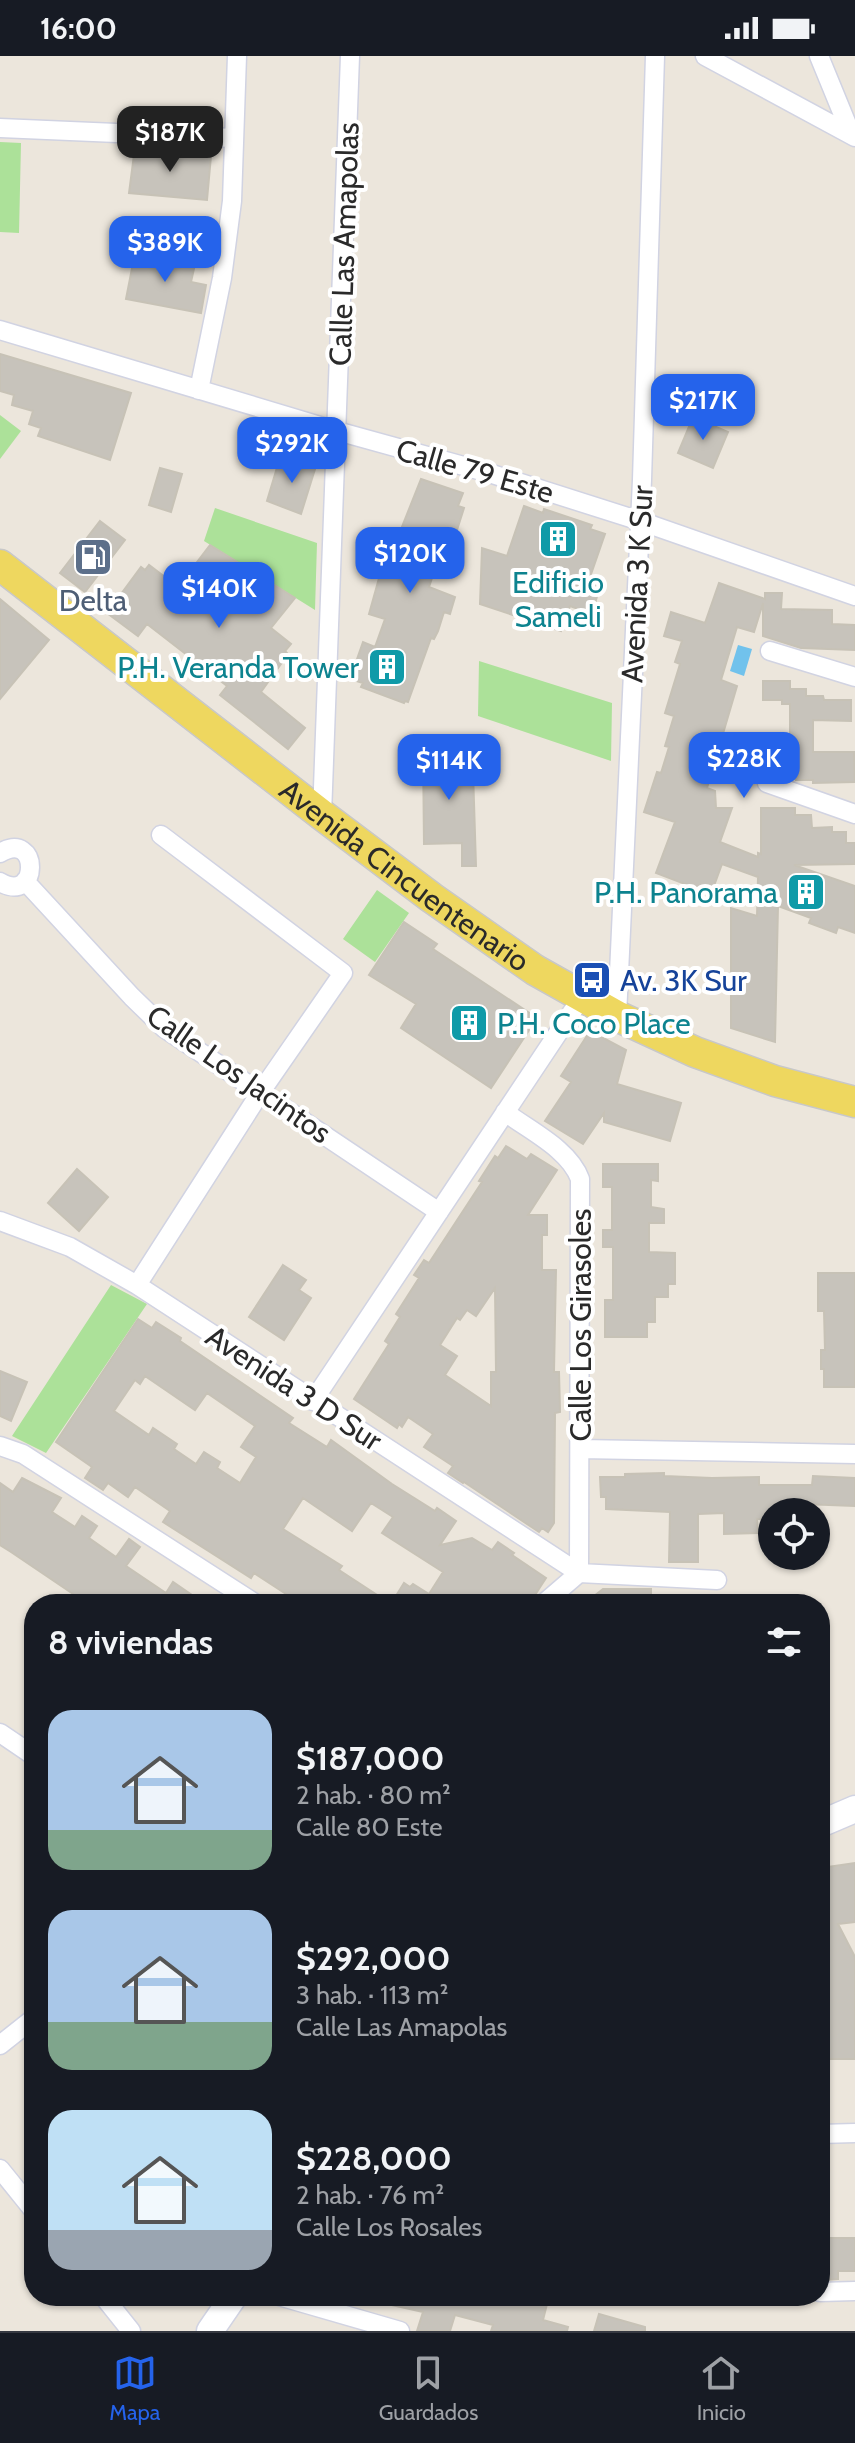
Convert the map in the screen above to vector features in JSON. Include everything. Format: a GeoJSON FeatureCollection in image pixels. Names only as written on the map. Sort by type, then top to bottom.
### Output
{"type":"FeatureCollection","features":[{"type":"Feature","properties":{"kind":"main road","name":"Avenida Cincuentenario"},"geometry":{"type":"LineString","coordinates":[[0,565],[322,815],[522,961],[617,1016],[710,1058],[775,1081],[855,1102]]}},
{"type":"Feature","properties":{"kind":"street"},"geometry":{"type":"LineString","coordinates":[[199,390],[222,278],[232,201],[237,56]]}},
{"type":"Feature","properties":{"kind":"street","name":"Calle Las Amapolas"},"geometry":{"type":"LineString","coordinates":[[322,815],[350,56]]}},
{"type":"Feature","properties":{"kind":"street","name":"Avenida 3 K Sur"},"geometry":{"type":"LineString","coordinates":[[617,1016],[640,521],[655,56]]}},
{"type":"Feature","properties":{"kind":"street"},"geometry":{"type":"LineString","coordinates":[[705,56],[853,136]]}},
{"type":"Feature","properties":{"kind":"street"},"geometry":{"type":"LineString","coordinates":[[819,56],[853,136]]}},
{"type":"Feature","properties":{"kind":"street"},"geometry":{"type":"LineString","coordinates":[[0,128],[233,138]]}},
{"type":"Feature","properties":{"kind":"street","name":"Calle 79 Este"},"geometry":{"type":"LineString","coordinates":[[0,330],[489,473],[640,521],[855,596]]}},
{"type":"Feature","properties":{"kind":"street"},"geometry":{"type":"LineString","coordinates":[[770,651],[855,677]]}},
{"type":"Feature","properties":{"kind":"street"},"geometry":{"type":"LineString","coordinates":[[767,783],[855,814]]}},
{"type":"Feature","properties":{"kind":"street"},"geometry":{"type":"LineString","coordinates":[[137,1285],[260,1093],[343,973],[161,835]]}},
{"type":"Feature","properties":{"kind":"street"},"geometry":{"type":"LineString","coordinates":[[0,853],[15,848],[26,854],[31,871],[25,881],[14,886],[0,882]]}},
{"type":"Feature","properties":{"kind":"street","name":"Calle Los Jacintos"},"geometry":{"type":"LineString","coordinates":[[25,881],[164,1028],[439,1212]]}},
{"type":"Feature","properties":{"kind":"street"},"geometry":{"type":"LineString","coordinates":[[313,1401],[582,997]]}},
{"type":"Feature","properties":{"kind":"street","name":"Calle Los Girasoles"},"geometry":{"type":"LineString","coordinates":[[505,1112],[565,1156],[575,1165],[580,1179],[579,1573]]}},
{"type":"Feature","properties":{"kind":"street","name":"Avenida 3 D Sur"},"geometry":{"type":"LineString","coordinates":[[0,1221],[70,1247],[137,1285],[579,1573]]}},
{"type":"Feature","properties":{"kind":"street"},"geometry":{"type":"LineString","coordinates":[[0,1446],[23,1454],[240,1594]]}},
{"type":"Feature","properties":{"kind":"street"},"geometry":{"type":"LineString","coordinates":[[580,1449],[855,1454]]}},
{"type":"Feature","properties":{"kind":"street"},"geometry":{"type":"LineString","coordinates":[[555,1594],[579,1573],[717,1580]]}},
{"type":"Feature","properties":{"kind":"street"},"geometry":{"type":"LineString","coordinates":[[0,1733],[24,1749]]}},
{"type":"Feature","properties":{"kind":"street"},"geometry":{"type":"LineString","coordinates":[[830,1820],[855,1809]]}},
{"type":"Feature","properties":{"kind":"street"},"geometry":{"type":"LineString","coordinates":[[0,2045],[24,2026]]}},
{"type":"Feature","properties":{"kind":"street"},"geometry":{"type":"LineString","coordinates":[[830,2134],[855,2133]]}},
{"type":"Feature","properties":{"kind":"street"},"geometry":{"type":"LineString","coordinates":[[0,2169],[24,2199]]}},
{"type":"Feature","properties":{"kind":"street"},"geometry":{"type":"LineString","coordinates":[[830,2292],[855,2291]]}},
{"type":"Feature","properties":{"kind":"street"},"geometry":{"type":"LineString","coordinates":[[111,2306],[131,2331]]}},
{"type":"Feature","properties":{"kind":"street"},"geometry":{"type":"LineString","coordinates":[[210,2331],[227,2306]]}},
{"type":"Feature","properties":{"kind":"street"},"geometry":{"type":"LineString","coordinates":[[314,2306],[400,2331]]}},
{"type":"Feature","properties":{"kind":"green space"},"geometry":{"type":"Polygon","coordinates":[[[0,142],[21,143],[19,233],[0,232],[0,142]]]}},
{"type":"Feature","properties":{"kind":"green space"},"geometry":{"type":"Polygon","coordinates":[[[0,415],[21,431],[0,459],[0,415]]]}},
{"type":"Feature","properties":{"kind":"green space"},"geometry":{"type":"Polygon","coordinates":[[[215,508],[317,543],[315,610],[204,541],[215,508]]]}},
{"type":"Feature","properties":{"kind":"green space"},"geometry":{"type":"Polygon","coordinates":[[[479,661],[612,703],[611,761],[478,716],[479,661]]]}},
{"type":"Feature","properties":{"kind":"green space"},"geometry":{"type":"Polygon","coordinates":[[[377,890],[409,913],[375,962],[343,939],[377,890]]]}},
{"type":"Feature","properties":{"kind":"green space"},"geometry":{"type":"Polygon","coordinates":[[[111,1285],[147,1304],[46,1453],[12,1436],[111,1285]]]}},
{"type":"Feature","properties":{"kind":"water"},"geometry":{"type":"Polygon","coordinates":[[[738,645],[752,649],[744,676],[730,671],[738,645]]]}},
{"type":"Feature","properties":{"kind":"building"},"geometry":{"type":"Polygon","coordinates":[[[135,147],[211,156],[207,200],[129,193],[135,147]]]}},
{"type":"Feature","properties":{"kind":"building"},"geometry":{"type":"Polygon","coordinates":[[[135,253],[195,264],[191,282],[206,285],[201,313],[126,299],[135,253]]]}},
{"type":"Feature","properties":{"kind":"building"},"geometry":{"type":"Polygon","coordinates":[[[0,354],[131,393],[110,460],[38,436],[41,428],[29,424],[33,411],[12,405],[14,395],[0,391],[0,354]]]}},
{"type":"Feature","properties":{"kind":"building"},"geometry":{"type":"Polygon","coordinates":[[[693,417],[728,432],[713,468],[678,453],[693,417]]]}},
{"type":"Feature","properties":{"kind":"building"},"geometry":{"type":"Polygon","coordinates":[[[298,460],[316,466],[301,514],[267,501],[279,461],[296,466],[298,460]]]}},
{"type":"Feature","properties":{"kind":"building"},"geometry":{"type":"Polygon","coordinates":[[[160,468],[182,474],[171,512],[149,505],[160,468]]]}},
{"type":"Feature","properties":{"kind":"building"},"geometry":{"type":"Polygon","coordinates":[[[421,479],[463,493],[458,506],[464,508],[456,533],[451,532],[443,556],[440,554],[429,587],[455,597],[450,614],[444,612],[434,639],[431,638],[408,702],[404,703],[361,687],[363,683],[350,679],[363,642],[375,647],[385,619],[369,614],[381,571],[384,572],[421,479]]]}},
{"type":"Feature","properties":{"kind":"building"},"geometry":{"type":"Polygon","coordinates":[[[524,506],[543,513],[544,509],[592,525],[590,529],[605,534],[588,583],[600,586],[592,614],[570,606],[561,631],[480,604],[482,548],[507,556],[524,506]]]}},
{"type":"Feature","properties":{"kind":"building","name":"Delta"},"geometry":{"type":"Polygon","coordinates":[[[100,521],[125,540],[85,592],[60,573],[100,521]]]}},
{"type":"Feature","properties":{"kind":"building"},"geometry":{"type":"Polygon","coordinates":[[[210,545],[295,598],[271,628],[291,644],[285,651],[288,654],[261,692],[305,728],[288,749],[220,695],[227,686],[147,624],[138,636],[107,613],[141,567],[145,570],[149,565],[178,587],[210,545]]]}},
{"type":"Feature","properties":{"kind":"building"},"geometry":{"type":"Polygon","coordinates":[[[719,583],[765,599],[765,593],[782,593],[781,609],[832,610],[832,624],[855,625],[855,650],[801,648],[763,636],[763,603],[754,632],[737,627],[721,680],[737,686],[707,788],[715,791],[716,808],[732,808],[720,842],[758,857],[758,853],[761,854],[761,808],[795,808],[795,815],[811,815],[812,828],[832,827],[832,832],[846,832],[846,843],[855,843],[855,864],[794,865],[855,886],[855,933],[838,927],[836,933],[809,923],[811,918],[778,906],[775,1042],[731,1028],[731,908],[757,916],[758,877],[722,864],[711,894],[656,873],[675,822],[644,812],[657,772],[661,773],[674,716],[665,713],[680,664],[675,662],[682,641],[664,636],[671,612],[705,623],[719,583]]]}},
{"type":"Feature","properties":{"kind":"building"},"geometry":{"type":"Polygon","coordinates":[[[0,599],[49,640],[0,699],[0,599]]]}},
{"type":"Feature","properties":{"kind":"building"},"geometry":{"type":"Polygon","coordinates":[[[763,681],[790,681],[790,689],[806,689],[806,696],[823,696],[824,700],[851,700],[851,721],[813,720],[813,752],[854,752],[855,782],[813,783],[813,780],[796,780],[796,770],[769,769],[769,764],[763,764],[763,734],[790,734],[790,704],[782,704],[782,700],[763,700],[763,681]]]}},
{"type":"Feature","properties":{"kind":"building"},"geometry":{"type":"Polygon","coordinates":[[[435,743],[473,771],[476,866],[462,866],[462,843],[424,844],[423,750],[435,743]]]}},
{"type":"Feature","properties":{"kind":"building","name":"P.H. Coco Place"},"geometry":{"type":"Polygon","coordinates":[[[404,922],[437,944],[433,949],[537,1018],[491,1088],[401,1028],[416,1004],[369,975],[404,922]]]}},
{"type":"Feature","properties":{"kind":"building"},"geometry":{"type":"Polygon","coordinates":[[[590,1031],[626,1050],[617,1084],[681,1103],[670,1141],[604,1122],[604,1113],[583,1144],[545,1121],[571,1082],[561,1076],[590,1031]]]}},
{"type":"Feature","properties":{"kind":"building"},"geometry":{"type":"Polygon","coordinates":[[[506,1146],[527,1159],[531,1154],[557,1170],[528,1215],[547,1215],[547,1235],[542,1235],[542,1270],[556,1270],[554,1372],[559,1372],[560,1412],[555,1413],[554,1523],[548,1532],[542,1528],[539,1532],[448,1473],[453,1466],[424,1447],[433,1434],[408,1417],[402,1427],[399,1424],[397,1428],[354,1399],[389,1344],[385,1341],[400,1317],[396,1314],[419,1278],[414,1275],[424,1260],[429,1263],[482,1182],[479,1181],[495,1156],[498,1158],[506,1146]],[[495,1288],[476,1316],[467,1310],[460,1320],[457,1318],[440,1345],[457,1356],[445,1375],[491,1406],[491,1372],[496,1372],[495,1288]]]}},
{"type":"Feature","properties":{"kind":"building"},"geometry":{"type":"Polygon","coordinates":[[[603,1164],[658,1164],[658,1181],[651,1180],[651,1207],[664,1209],[664,1223],[649,1223],[649,1252],[675,1253],[675,1284],[668,1284],[668,1297],[655,1297],[655,1322],[647,1322],[647,1337],[605,1337],[605,1300],[613,1300],[613,1247],[603,1247],[603,1230],[612,1230],[612,1187],[603,1187],[603,1164]]]}},
{"type":"Feature","properties":{"kind":"building"},"geometry":{"type":"Polygon","coordinates":[[[77,1169],[108,1197],[79,1231],[48,1203],[77,1169]]]}},
{"type":"Feature","properties":{"kind":"building"},"geometry":{"type":"Polygon","coordinates":[[[283,1265],[306,1280],[299,1290],[311,1298],[284,1340],[249,1317],[283,1265]]]}},
{"type":"Feature","properties":{"kind":"building"},"geometry":{"type":"Polygon","coordinates":[[[818,1273],[855,1273],[855,1387],[824,1387],[821,1350],[825,1350],[824,1311],[818,1311],[818,1273]]]}},
{"type":"Feature","properties":{"kind":"building"},"geometry":{"type":"Polygon","coordinates":[[[138,1319],[152,1328],[156,1322],[293,1418],[289,1423],[327,1447],[331,1440],[392,1484],[456,1521],[440,1545],[472,1538],[492,1550],[498,1542],[546,1578],[536,1594],[429,1594],[443,1572],[382,1533],[393,1517],[371,1503],[352,1531],[303,1498],[283,1529],[342,1566],[339,1570],[376,1594],[286,1594],[254,1573],[251,1578],[163,1522],[170,1511],[135,1487],[128,1497],[108,1483],[103,1490],[85,1478],[92,1467],[56,1442],[138,1319]],[[145,1376],[140,1384],[135,1380],[114,1411],[149,1435],[153,1428],[177,1444],[174,1449],[196,1464],[204,1452],[220,1462],[217,1468],[240,1483],[256,1457],[241,1447],[255,1426],[207,1393],[195,1410],[145,1376]]]}},
{"type":"Feature","properties":{"kind":"building"},"geometry":{"type":"Polygon","coordinates":[[[0,1371],[27,1382],[11,1421],[0,1416],[0,1371]]]}},
{"type":"Feature","properties":{"kind":"building"},"geometry":{"type":"Polygon","coordinates":[[[625,1474],[759,1477],[759,1485],[812,1485],[813,1476],[855,1478],[855,1506],[830,1505],[830,1498],[758,1498],[758,1533],[724,1534],[724,1513],[698,1514],[698,1562],[669,1562],[670,1512],[606,1509],[606,1497],[601,1497],[600,1477],[625,1477],[625,1474]]]}},
{"type":"Feature","properties":{"kind":"building"},"geometry":{"type":"Polygon","coordinates":[[[22,1478],[61,1498],[52,1512],[75,1527],[82,1516],[97,1526],[89,1538],[116,1557],[129,1539],[140,1547],[126,1566],[166,1593],[173,1582],[190,1594],[73,1594],[0,1545],[0,1483],[13,1492],[22,1478]]]}},
{"type":"Feature","properties":{"kind":"building"},"geometry":{"type":"Polygon","coordinates":[[[404,1583],[410,1587],[413,1584],[429,1594],[397,1594],[404,1583]]]}},
{"type":"Feature","properties":{"kind":"building"},"geometry":{"type":"Polygon","coordinates":[[[603,1589],[651,1589],[651,1594],[597,1594],[603,1589]]]}},
{"type":"Feature","properties":{"kind":"building"},"geometry":{"type":"Polygon","coordinates":[[[855,1863],[855,1922],[838,1924],[855,1957],[855,2059],[830,2059],[830,1867],[855,1863]]]}},
{"type":"Feature","properties":{"kind":"building"},"geometry":{"type":"Polygon","coordinates":[[[830,2238],[855,2238],[855,2271],[838,2271],[838,2279],[830,2280],[830,2238]]]}},
{"type":"Feature","properties":{"kind":"building"},"geometry":{"type":"Polygon","coordinates":[[[396,2306],[546,2306],[543,2320],[568,2327],[567,2331],[491,2331],[493,2325],[455,2315],[450,2331],[417,2331],[423,2312],[396,2306]]]}},
{"type":"Feature","properties":{"kind":"building"},"geometry":{"type":"Polygon","coordinates":[[[599,2314],[645,2327],[645,2331],[594,2331],[599,2314]]]}},
{"type":"Feature","properties":{"kind":"place","name":"Edificio Sameli"},"geometry":{"type":"Point","coordinates":[558,539]}},
{"type":"Feature","properties":{"kind":"place","name":"Delta"},"geometry":{"type":"Point","coordinates":[93,557]}},
{"type":"Feature","properties":{"kind":"place","name":"P.H. Veranda Tower"},"geometry":{"type":"Point","coordinates":[387,667]}},
{"type":"Feature","properties":{"kind":"place","name":"P.H. Panorama"},"geometry":{"type":"Point","coordinates":[806,892]}},
{"type":"Feature","properties":{"kind":"place","name":"Av. 3K Sur"},"geometry":{"type":"Point","coordinates":[592,980]}},
{"type":"Feature","properties":{"kind":"place","name":"P.H. Coco Place"},"geometry":{"type":"Point","coordinates":[469,1023]}}]}
